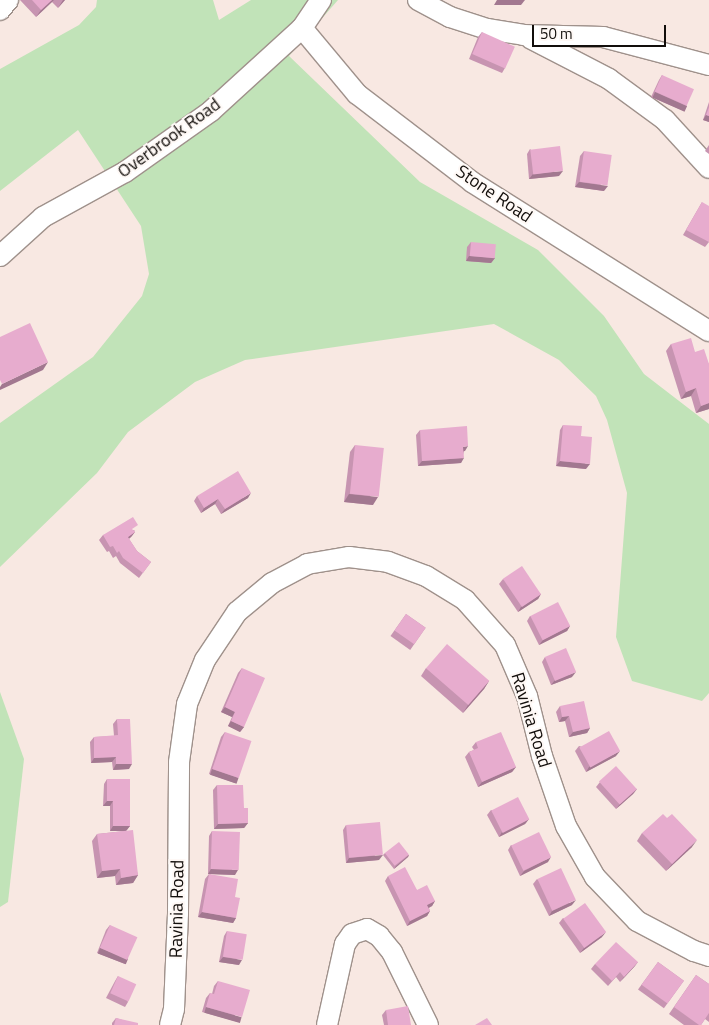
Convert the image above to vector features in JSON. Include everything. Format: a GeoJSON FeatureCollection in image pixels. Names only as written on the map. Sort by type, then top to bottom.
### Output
{"type":"FeatureCollection","features":[{"type":"Feature","properties":{"kind":"street"},"geometry":{"type":"LineString","coordinates":[[0,10],[8,0]]}},
{"type":"Feature","properties":{"kind":"street","name":"Overbrook Road"},"geometry":{"type":"LineString","coordinates":[[0,256],[43,217],[125,172],[211,111],[302,28],[321,0]]}},
{"type":"Feature","properties":{"kind":"street"},"geometry":{"type":"LineString","coordinates":[[418,0],[450,17],[487,29],[523,35],[602,37],[709,66]]}},
{"type":"Feature","properties":{"kind":"street","name":"Stone Road"},"geometry":{"type":"LineString","coordinates":[[302,28],[357,94],[472,182],[709,331]]}},
{"type":"Feature","properties":{"kind":"street"},"geometry":{"type":"LineString","coordinates":[[523,35],[609,79],[665,120],[709,168]]}},
{"type":"Feature","properties":{"kind":"street","name":"Ravinia Road"},"geometry":{"type":"LineString","coordinates":[[170,1025],[174,1009],[178,913],[179,762],[186,704],[205,660],[237,612],[272,583],[307,564],[349,557],[388,562],[426,576],[465,600],[505,645],[527,696],[542,756],[566,826],[595,877],[637,921],[694,951],[709,956]]}},
{"type":"Feature","properties":{"kind":"street"},"geometry":{"type":"LineString","coordinates":[[327,1025],[345,944],[352,934],[367,930],[379,936],[392,952],[428,1025]]}},
{"type":"Feature","properties":{"kind":"green space"},"geometry":{"type":"Polygon","coordinates":[[[97,0],[213,0],[219,20],[251,0],[338,0],[289,56],[420,182],[538,250],[604,316],[644,374],[709,424],[709,693],[702,701],[632,681],[616,637],[627,493],[607,420],[596,396],[559,360],[494,324],[245,360],[195,382],[128,432],[97,473],[0,567],[0,423],[93,357],[142,296],[149,274],[141,226],[78,130],[0,191],[0,69],[79,25],[96,7],[97,0]]]}},
{"type":"Feature","properties":{"kind":"green space"},"geometry":{"type":"Polygon","coordinates":[[[0,692],[24,759],[8,902],[0,907],[0,692]]]}},
{"type":"Feature","properties":{"kind":"building"},"geometry":{"type":"Polygon","coordinates":[[[32,0],[52,0],[41,10],[32,0]]]}},
{"type":"Feature","properties":{"kind":"building"},"geometry":{"type":"Polygon","coordinates":[[[482,32],[515,47],[505,69],[472,54],[482,32]]]}},
{"type":"Feature","properties":{"kind":"building"},"geometry":{"type":"Polygon","coordinates":[[[662,75],[694,89],[687,106],[655,91],[662,75]]]}},
{"type":"Feature","properties":{"kind":"building"},"geometry":{"type":"Polygon","coordinates":[[[560,146],[563,171],[533,174],[530,150],[560,146]]]}},
{"type":"Feature","properties":{"kind":"building"},"geometry":{"type":"Polygon","coordinates":[[[584,151],[612,155],[607,186],[580,182],[584,151]]]}},
{"type":"Feature","properties":{"kind":"building"},"geometry":{"type":"Polygon","coordinates":[[[702,202],[709,206],[709,242],[686,230],[702,202]]]}},
{"type":"Feature","properties":{"kind":"building"},"geometry":{"type":"Polygon","coordinates":[[[471,242],[496,244],[495,258],[470,256],[471,242]]]}},
{"type":"Feature","properties":{"kind":"building"},"geometry":{"type":"Polygon","coordinates":[[[30,323],[48,362],[2,384],[0,380],[0,337],[30,323]]]}},
{"type":"Feature","properties":{"kind":"building"},"geometry":{"type":"Polygon","coordinates":[[[691,338],[695,352],[704,349],[709,364],[709,403],[701,406],[696,388],[686,392],[671,344],[691,338]]]}},
{"type":"Feature","properties":{"kind":"building"},"geometry":{"type":"Polygon","coordinates":[[[563,425],[582,426],[581,436],[592,437],[590,464],[560,461],[563,425]]]}},
{"type":"Feature","properties":{"kind":"building"},"geometry":{"type":"Polygon","coordinates":[[[467,426],[468,446],[463,447],[464,458],[422,461],[420,430],[467,426]]]}},
{"type":"Feature","properties":{"kind":"building"},"geometry":{"type":"Polygon","coordinates":[[[355,445],[384,448],[379,497],[350,494],[355,445]]]}},
{"type":"Feature","properties":{"kind":"building"},"geometry":{"type":"Polygon","coordinates":[[[238,471],[251,493],[225,509],[218,499],[204,508],[197,496],[238,471]]]}},
{"type":"Feature","properties":{"kind":"building"},"geometry":{"type":"Polygon","coordinates":[[[133,517],[138,525],[132,529],[135,532],[128,537],[137,551],[151,562],[143,573],[123,558],[119,551],[117,553],[113,546],[110,547],[103,535],[133,517]]]}},
{"type":"Feature","properties":{"kind":"building"},"geometry":{"type":"Polygon","coordinates":[[[522,566],[541,594],[522,607],[503,579],[522,566]]]}},
{"type":"Feature","properties":{"kind":"building"},"geometry":{"type":"Polygon","coordinates":[[[558,602],[570,626],[543,640],[530,616],[558,602]]]}},
{"type":"Feature","properties":{"kind":"building"},"geometry":{"type":"Polygon","coordinates":[[[406,614],[426,628],[414,644],[395,630],[406,614]]]}},
{"type":"Feature","properties":{"kind":"building"},"geometry":{"type":"Polygon","coordinates":[[[447,644],[489,681],[468,705],[426,668],[447,644]]]}},
{"type":"Feature","properties":{"kind":"building"},"geometry":{"type":"Polygon","coordinates":[[[566,648],[576,672],[555,681],[545,657],[566,648]]]}},
{"type":"Feature","properties":{"kind":"building"},"geometry":{"type":"Polygon","coordinates":[[[242,668],[265,678],[244,727],[231,721],[235,712],[225,707],[242,668]]]}},
{"type":"Feature","properties":{"kind":"building"},"geometry":{"type":"Polygon","coordinates":[[[584,701],[590,728],[573,732],[569,716],[562,717],[560,706],[584,701]]]}},
{"type":"Feature","properties":{"kind":"building"},"geometry":{"type":"Polygon","coordinates":[[[117,719],[130,719],[132,764],[116,764],[116,757],[94,758],[94,737],[118,735],[117,719]]]}},
{"type":"Feature","properties":{"kind":"building"},"geometry":{"type":"Polygon","coordinates":[[[609,731],[620,751],[590,768],[579,747],[609,731]]]}},
{"type":"Feature","properties":{"kind":"building"},"geometry":{"type":"Polygon","coordinates":[[[225,732],[251,741],[239,778],[212,769],[225,732]]]}},
{"type":"Feature","properties":{"kind":"building"},"geometry":{"type":"Polygon","coordinates":[[[501,732],[516,767],[482,782],[469,752],[478,748],[476,742],[501,732]]]}},
{"type":"Feature","properties":{"kind":"building"},"geometry":{"type":"Polygon","coordinates":[[[616,766],[637,789],[620,804],[599,781],[616,766]]]}},
{"type":"Feature","properties":{"kind":"building"},"geometry":{"type":"Polygon","coordinates":[[[107,779],[130,779],[130,826],[113,826],[113,801],[107,801],[107,779]]]}},
{"type":"Feature","properties":{"kind":"building"},"geometry":{"type":"Polygon","coordinates":[[[217,785],[243,785],[244,808],[248,808],[248,823],[218,824],[217,785]]]}},
{"type":"Feature","properties":{"kind":"building"},"geometry":{"type":"Polygon","coordinates":[[[518,797],[529,819],[503,833],[491,811],[518,797]]]}},
{"type":"Feature","properties":{"kind":"building"},"geometry":{"type":"Polygon","coordinates":[[[663,814],[667,818],[672,814],[697,840],[672,864],[642,833],[663,814]]]}},
{"type":"Feature","properties":{"kind":"building"},"geometry":{"type":"Polygon","coordinates":[[[380,822],[383,855],[349,858],[346,825],[380,822]]]}},
{"type":"Feature","properties":{"kind":"building"},"geometry":{"type":"Polygon","coordinates":[[[133,830],[138,875],[121,878],[120,869],[102,871],[97,834],[133,830]]]}},
{"type":"Feature","properties":{"kind":"building"},"geometry":{"type":"Polygon","coordinates":[[[212,831],[240,832],[239,870],[211,869],[212,831]]]}},
{"type":"Feature","properties":{"kind":"building"},"geometry":{"type":"Polygon","coordinates":[[[539,832],[551,857],[523,871],[511,846],[539,832]]]}},
{"type":"Feature","properties":{"kind":"building"},"geometry":{"type":"Polygon","coordinates":[[[399,842],[409,855],[395,866],[385,853],[399,842]]]}},
{"type":"Feature","properties":{"kind":"building"},"geometry":{"type":"Polygon","coordinates":[[[405,867],[417,890],[427,885],[435,901],[427,905],[430,911],[410,921],[388,876],[405,867]]]}},
{"type":"Feature","properties":{"kind":"building"},"geometry":{"type":"Polygon","coordinates":[[[561,868],[576,900],[552,911],[537,879],[561,868]]]}},
{"type":"Feature","properties":{"kind":"building"},"geometry":{"type":"Polygon","coordinates":[[[209,874],[238,879],[235,897],[240,898],[236,918],[202,912],[209,874]]]}},
{"type":"Feature","properties":{"kind":"building"},"geometry":{"type":"Polygon","coordinates":[[[585,903],[606,932],[584,948],[563,919],[585,903]]]}},
{"type":"Feature","properties":{"kind":"building"},"geometry":{"type":"Polygon","coordinates":[[[110,925],[137,937],[127,960],[100,948],[110,925]]]}},
{"type":"Feature","properties":{"kind":"building"},"geometry":{"type":"Polygon","coordinates":[[[227,931],[247,934],[243,960],[223,957],[227,931]]]}},
{"type":"Feature","properties":{"kind":"building"},"geometry":{"type":"Polygon","coordinates":[[[616,942],[638,962],[624,977],[620,972],[612,981],[595,964],[616,942]]]}},
{"type":"Feature","properties":{"kind":"building"},"geometry":{"type":"Polygon","coordinates":[[[658,962],[684,981],[667,1003],[642,985],[658,962]]]}},
{"type":"Feature","properties":{"kind":"building"},"geometry":{"type":"Polygon","coordinates":[[[696,975],[709,984],[709,1013],[701,1025],[674,1007],[696,975]]]}},
{"type":"Feature","properties":{"kind":"building"},"geometry":{"type":"Polygon","coordinates":[[[118,976],[136,984],[129,1001],[110,993],[118,976]]]}},
{"type":"Feature","properties":{"kind":"building"},"geometry":{"type":"Polygon","coordinates":[[[218,981],[250,990],[242,1017],[206,1007],[210,993],[214,994],[218,981]]]}},
{"type":"Feature","properties":{"kind":"building"},"geometry":{"type":"Polygon","coordinates":[[[408,1006],[411,1025],[388,1025],[386,1010],[408,1006]]]}},
{"type":"Feature","properties":{"kind":"building"},"geometry":{"type":"Polygon","coordinates":[[[116,1018],[138,1023],[138,1025],[114,1025],[116,1018]]]}},
{"type":"Feature","properties":{"kind":"building"},"geometry":{"type":"Polygon","coordinates":[[[487,1018],[492,1025],[475,1025],[487,1018]]]}}]}
